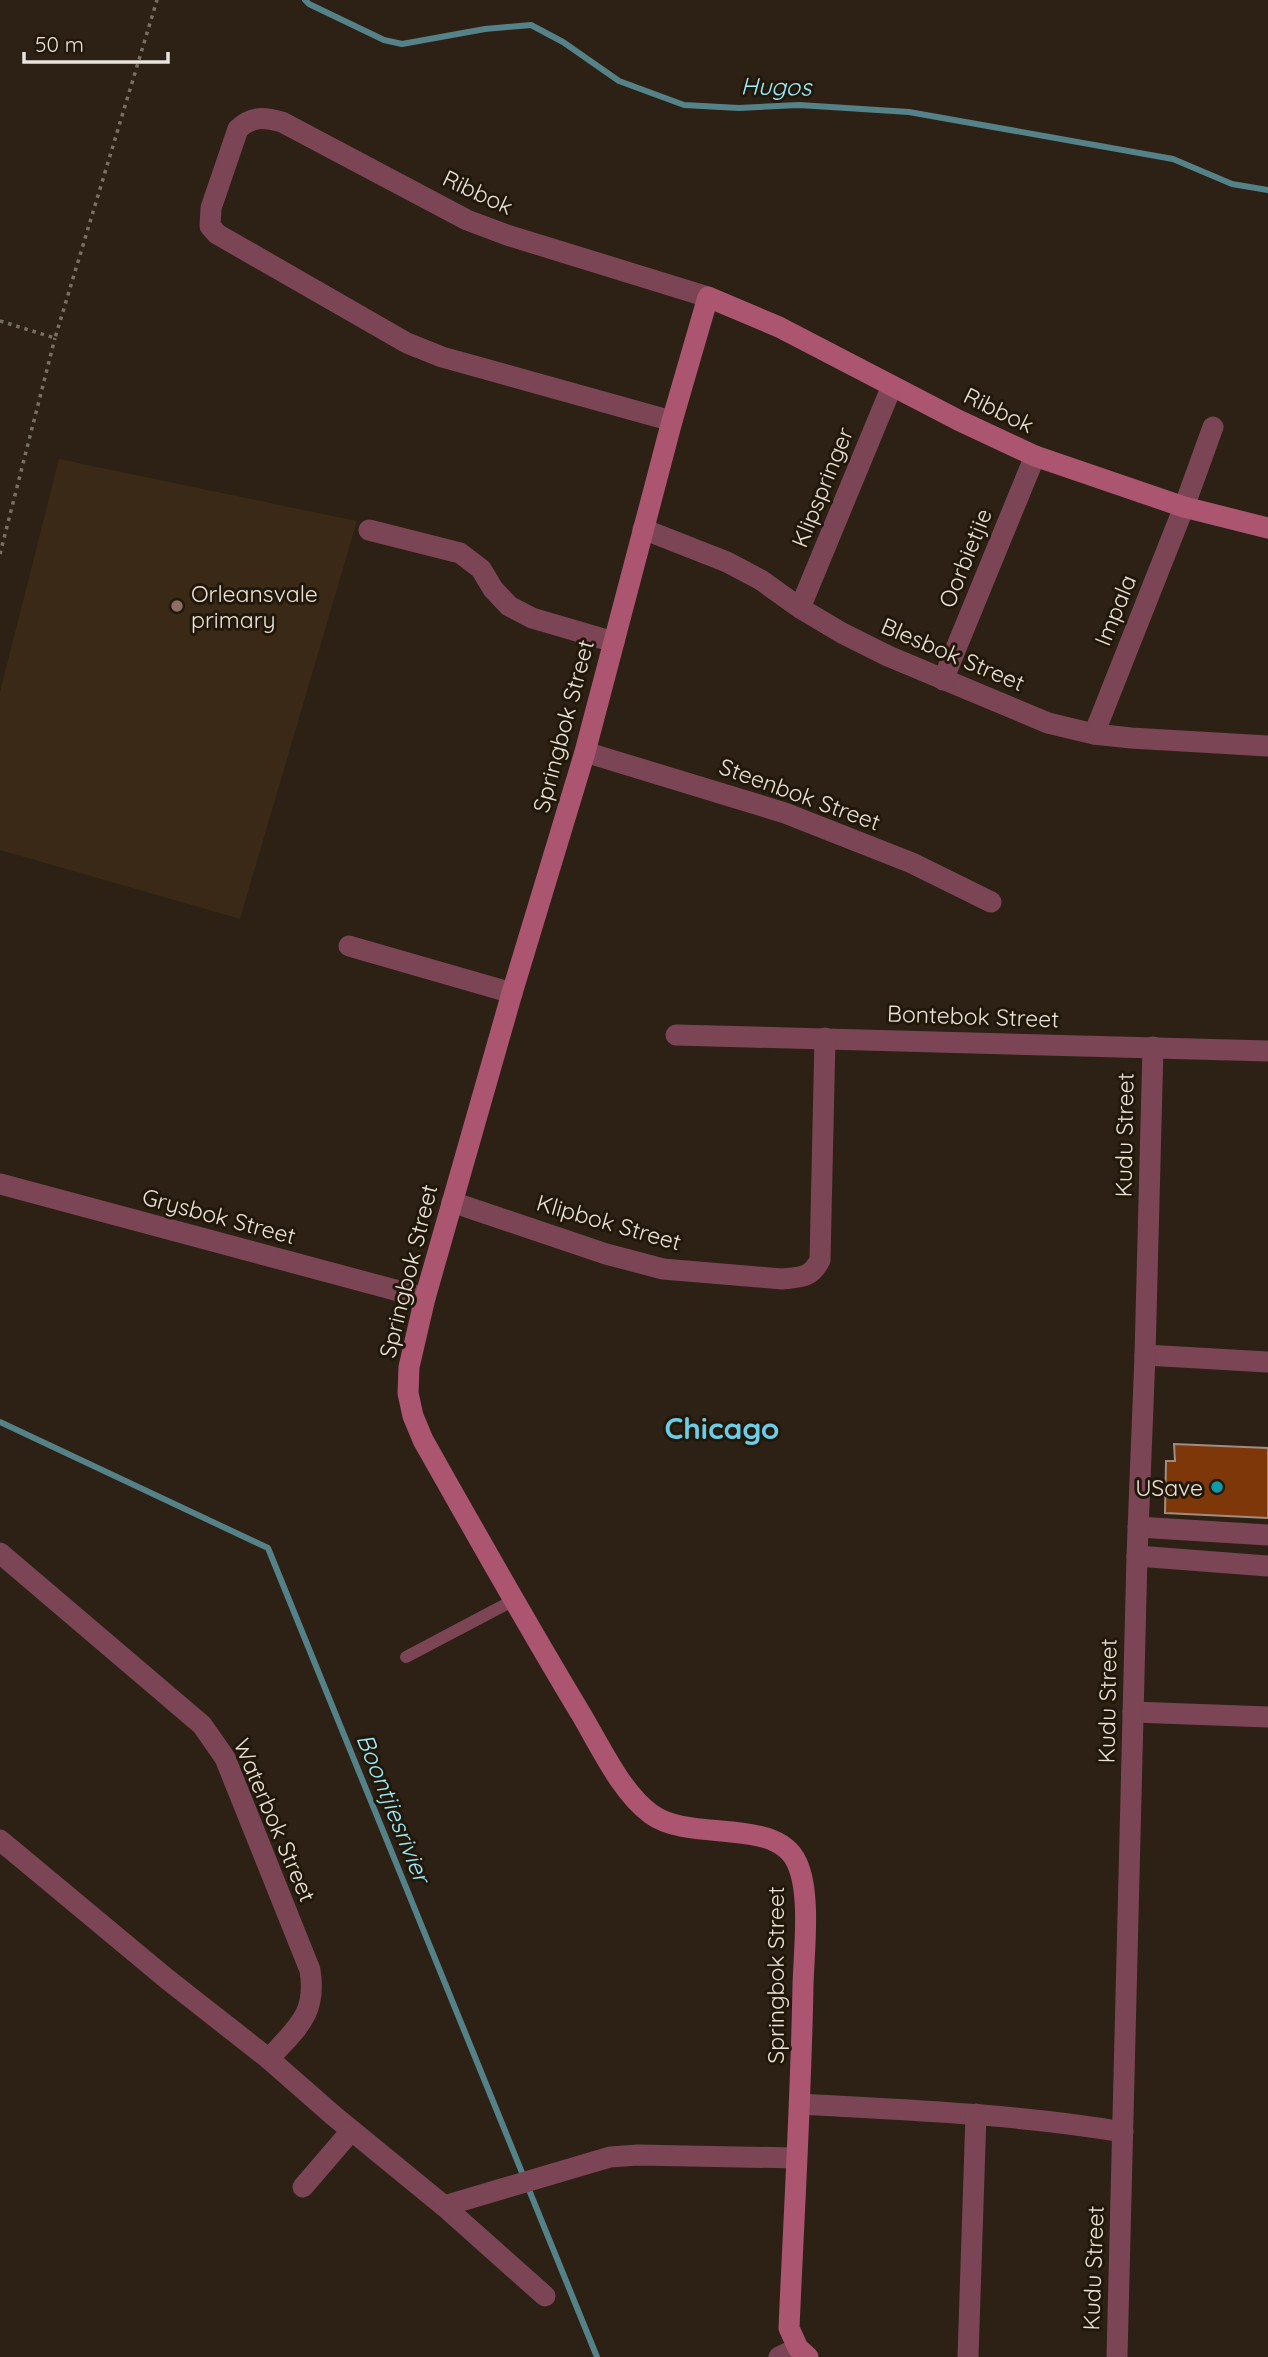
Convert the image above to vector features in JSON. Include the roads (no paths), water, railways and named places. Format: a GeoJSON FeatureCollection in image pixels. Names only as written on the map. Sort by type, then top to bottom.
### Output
{"type":"FeatureCollection","features":[{"type":"Feature","properties":{"kind":"street","name":"Ribbok"},"geometry":{"type":"LineString","coordinates":[[672,421],[442,357],[408,343],[217,234],[210,226],[211,208],[238,129],[248,120],[265,117],[282,122],[467,220],[507,236],[708,298],[779,327],[1035,456],[1184,507],[1268,528]]}},
{"type":"Feature","properties":{"kind":"street","name":"Springbok Street"},"geometry":{"type":"LineString","coordinates":[[708,298],[672,421],[585,752],[512,993],[425,1298],[409,1367],[408,1393],[413,1416],[423,1440],[513,1600],[628,1792],[651,1815],[681,1828],[758,1835],[784,1846],[796,1860],[804,1882],[800,2104],[789,2328],[795,2354]]}},
{"type":"Feature","properties":{"kind":"street","name":"Klipspringer"},"geometry":{"type":"LineString","coordinates":[[800,608],[892,386]]}},
{"type":"Feature","properties":{"kind":"street","name":"Impala"},"geometry":{"type":"LineString","coordinates":[[1094,734],[1213,427]]}},
{"type":"Feature","properties":{"kind":"street","name":"Oorbietjie"},"geometry":{"type":"LineString","coordinates":[[943,680],[1035,456]]}},
{"type":"Feature","properties":{"kind":"street","name":"Blesbok Street"},"geometry":{"type":"LineString","coordinates":[[643,529],[727,562],[761,580],[800,608],[876,650],[1048,723],[1094,734],[1130,738],[1268,746]]}},
{"type":"Feature","properties":{"kind":"street"},"geometry":{"type":"LineString","coordinates":[[369,530],[460,553],[481,569],[493,589],[509,606],[532,618],[614,642]]}},
{"type":"Feature","properties":{"kind":"street","name":"Steenbok Street"},"geometry":{"type":"LineString","coordinates":[[585,752],[785,813],[912,863],[991,902]]}},
{"type":"Feature","properties":{"kind":"street"},"geometry":{"type":"LineString","coordinates":[[349,946],[512,993]]}},
{"type":"Feature","properties":{"kind":"street","name":"Bontebok Street"},"geometry":{"type":"LineString","coordinates":[[676,1035],[1268,1051]]}},
{"type":"Feature","properties":{"kind":"street","name":"Klipbok Street"},"geometry":{"type":"LineString","coordinates":[[452,1202],[606,1254],[663,1269],[782,1279],[801,1277],[814,1271],[820,1260],[825,1038]]}},
{"type":"Feature","properties":{"kind":"street","name":"Kudu Street"},"geometry":{"type":"LineString","coordinates":[[1117,2357],[1136,1556],[1145,1354],[1153,1047]]}},
{"type":"Feature","properties":{"kind":"street","name":"Grysbok Street"},"geometry":{"type":"LineString","coordinates":[[0,1184],[425,1298]]}},
{"type":"Feature","properties":{"kind":"street"},"geometry":{"type":"LineString","coordinates":[[1145,1354],[1268,1362]]}},
{"type":"Feature","properties":{"kind":"street"},"geometry":{"type":"LineString","coordinates":[[1138,1527],[1268,1535]]}},
{"type":"Feature","properties":{"kind":"street","name":"Waterbok Street"},"geometry":{"type":"LineString","coordinates":[[0,1553],[202,1725],[225,1758],[310,1970],[313,1990],[310,2008],[299,2026],[270,2059]]}},
{"type":"Feature","properties":{"kind":"street"},"geometry":{"type":"LineString","coordinates":[[1136,1556],[1268,1566]]}},
{"type":"Feature","properties":{"kind":"street"},"geometry":{"type":"LineString","coordinates":[[1133,1712],[1268,1717]]}},
{"type":"Feature","properties":{"kind":"street"},"geometry":{"type":"LineString","coordinates":[[0,1840],[167,1979],[270,2059],[351,2131],[444,2206],[545,2296]]}},
{"type":"Feature","properties":{"kind":"street"},"geometry":{"type":"LineString","coordinates":[[800,2104],[976,2113],[1070,2123],[1123,2132]]}},
{"type":"Feature","properties":{"kind":"street"},"geometry":{"type":"LineString","coordinates":[[968,2357],[976,2113]]}},
{"type":"Feature","properties":{"kind":"street"},"geometry":{"type":"LineString","coordinates":[[303,2187],[351,2131]]}},
{"type":"Feature","properties":{"kind":"street"},"geometry":{"type":"LineString","coordinates":[[444,2206],[610,2157],[638,2155],[796,2158]]}},
{"type":"Feature","properties":{"kind":"lane"},"geometry":{"type":"LineString","coordinates":[[406,1657],[513,1600]]}},
{"type":"Feature","properties":{"kind":"waterway","name":"Hugos"},"geometry":{"type":"LineString","coordinates":[[305,0],[384,40],[402,44],[485,29],[531,25],[563,42],[619,81],[684,105],[739,108],[799,105],[909,112],[1173,159],[1232,184],[1268,190]]}},
{"type":"Feature","properties":{"kind":"waterway","name":"Boontjiesrivier"},"geometry":{"type":"LineString","coordinates":[[0,1422],[268,1548],[597,2357]]}},
{"type":"Feature","properties":{"kind":"place","name":"Orleansvale primary"},"geometry":{"type":"Point","coordinates":[177,606]}},
{"type":"Feature","properties":{"kind":"place","name":"USave"},"geometry":{"type":"Point","coordinates":[1217,1487]}},
{"type":"Feature","properties":{"kind":"district","name":"Chicago"},"geometry":{"type":"Point","coordinates":[722,1428]}}]}
